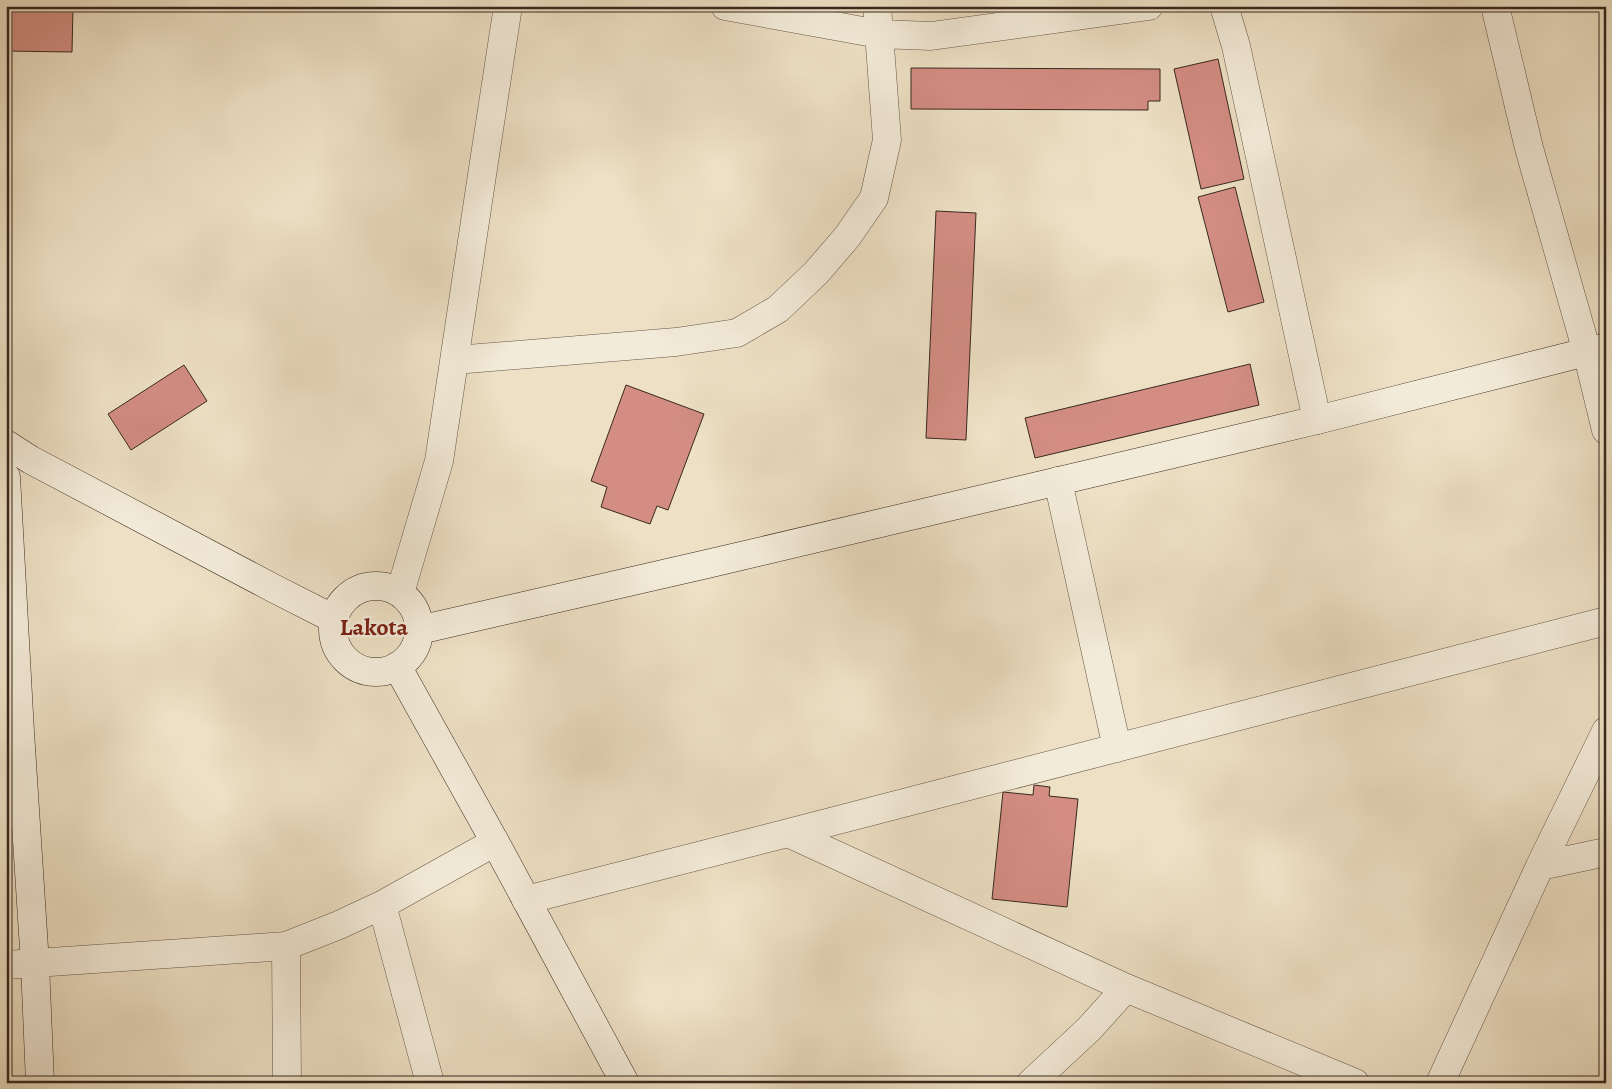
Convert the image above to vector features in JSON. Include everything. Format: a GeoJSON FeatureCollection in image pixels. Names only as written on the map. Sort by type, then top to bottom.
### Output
{"type":"FeatureCollection","features":[{"type":"Feature","properties":{"kind":"street"},"geometry":{"type":"LineString","coordinates":[[400,593],[439,461],[508,6]]}},
{"type":"Feature","properties":{"kind":"street"},"geometry":{"type":"LineString","coordinates":[[725,6],[879,34],[931,36],[1149,6]]}},
{"type":"Feature","properties":{"kind":"street"},"geometry":{"type":"LineString","coordinates":[[455,360],[676,342],[738,333],[778,309],[816,274],[847,237],[874,198],[887,140],[876,6]]}},
{"type":"Feature","properties":{"kind":"street"},"geometry":{"type":"LineString","coordinates":[[1224,6],[1236,46],[1317,420]]}},
{"type":"Feature","properties":{"kind":"street"},"geometry":{"type":"LineString","coordinates":[[1495,6],[1529,148],[1596,350],[1606,430]]}},
{"type":"Feature","properties":{"kind":"street"},"geometry":{"type":"LineString","coordinates":[[419,630],[1317,420],[1596,350]]}},
{"type":"Feature","properties":{"kind":"street"},"geometry":{"type":"LineString","coordinates":[[6,444],[31,460],[273,588],[334,618]]}},
{"type":"Feature","properties":{"kind":"street"},"geometry":{"type":"LineString","coordinates":[[6,477],[13,732],[35,964],[40,1083]]}},
{"type":"Feature","properties":{"kind":"street"},"geometry":{"type":"LineString","coordinates":[[1058,481],[1117,748]]}},
{"type":"Feature","properties":{"kind":"street"},"geometry":{"type":"LineString","coordinates":[[367,586],[390,588],[400,593],[414,608],[418,619],[419,630],[416,644],[409,657],[398,666],[386,671],[373,672],[361,670],[350,664],[335,644],[333,631],[334,618],[346,597],[356,590],[367,586]]}},
{"type":"Feature","properties":{"kind":"street"},"geometry":{"type":"LineString","coordinates":[[526,900],[1606,621]]}},
{"type":"Feature","properties":{"kind":"street"},"geometry":{"type":"LineString","coordinates":[[398,666],[624,1083]]}},
{"type":"Feature","properties":{"kind":"street"},"geometry":{"type":"LineString","coordinates":[[1440,1083],[1540,866],[1606,731]]}},
{"type":"Feature","properties":{"kind":"street"},"geometry":{"type":"LineString","coordinates":[[788,833],[1126,988],[1355,1083]]}},
{"type":"Feature","properties":{"kind":"street"},"geometry":{"type":"LineString","coordinates":[[6,965],[286,946],[339,925],[382,905],[495,842]]}},
{"type":"Feature","properties":{"kind":"street"},"geometry":{"type":"LineString","coordinates":[[1540,866],[1606,852]]}},
{"type":"Feature","properties":{"kind":"street"},"geometry":{"type":"LineString","coordinates":[[382,905],[430,1083]]}},
{"type":"Feature","properties":{"kind":"street"},"geometry":{"type":"LineString","coordinates":[[286,946],[287,1083]]}},
{"type":"Feature","properties":{"kind":"street"},"geometry":{"type":"LineString","coordinates":[[1031,1083],[1089,1029],[1126,988]]}},
{"type":"Feature","properties":{"kind":"building"},"geometry":{"type":"Polygon","coordinates":[[[6,6],[73,6],[72,52],[6,51],[6,6]]]}},
{"type":"Feature","properties":{"kind":"building"},"geometry":{"type":"Polygon","coordinates":[[[1218,59],[1244,179],[1201,189],[1174,69],[1218,59]]]}},
{"type":"Feature","properties":{"kind":"building"},"geometry":{"type":"Polygon","coordinates":[[[911,68],[1160,69],[1160,101],[1148,101],[1148,110],[911,109],[911,68]]]}},
{"type":"Feature","properties":{"kind":"building"},"geometry":{"type":"Polygon","coordinates":[[[1235,187],[1264,302],[1228,312],[1198,197],[1235,187]]]}},
{"type":"Feature","properties":{"kind":"building"},"geometry":{"type":"Polygon","coordinates":[[[936,211],[976,213],[966,440],[926,438],[936,211]]]}},
{"type":"Feature","properties":{"kind":"building"},"geometry":{"type":"Polygon","coordinates":[[[1250,364],[1259,405],[1035,458],[1025,418],[1250,364]]]}},
{"type":"Feature","properties":{"kind":"building"},"geometry":{"type":"Polygon","coordinates":[[[184,365],[207,401],[131,450],[108,414],[184,365]]]}},
{"type":"Feature","properties":{"kind":"building"},"geometry":{"type":"Polygon","coordinates":[[[626,385],[704,414],[668,510],[657,506],[650,524],[601,507],[607,487],[591,481],[626,385]]]}},
{"type":"Feature","properties":{"kind":"building"},"geometry":{"type":"Polygon","coordinates":[[[1034,785],[1050,787],[1049,796],[1078,799],[1067,907],[992,899],[1003,792],[1033,795],[1034,785]]]}},
{"type":"Feature","properties":{"kind":"district","name":"Lakota"},"geometry":{"type":"Point","coordinates":[374,627]}}]}
